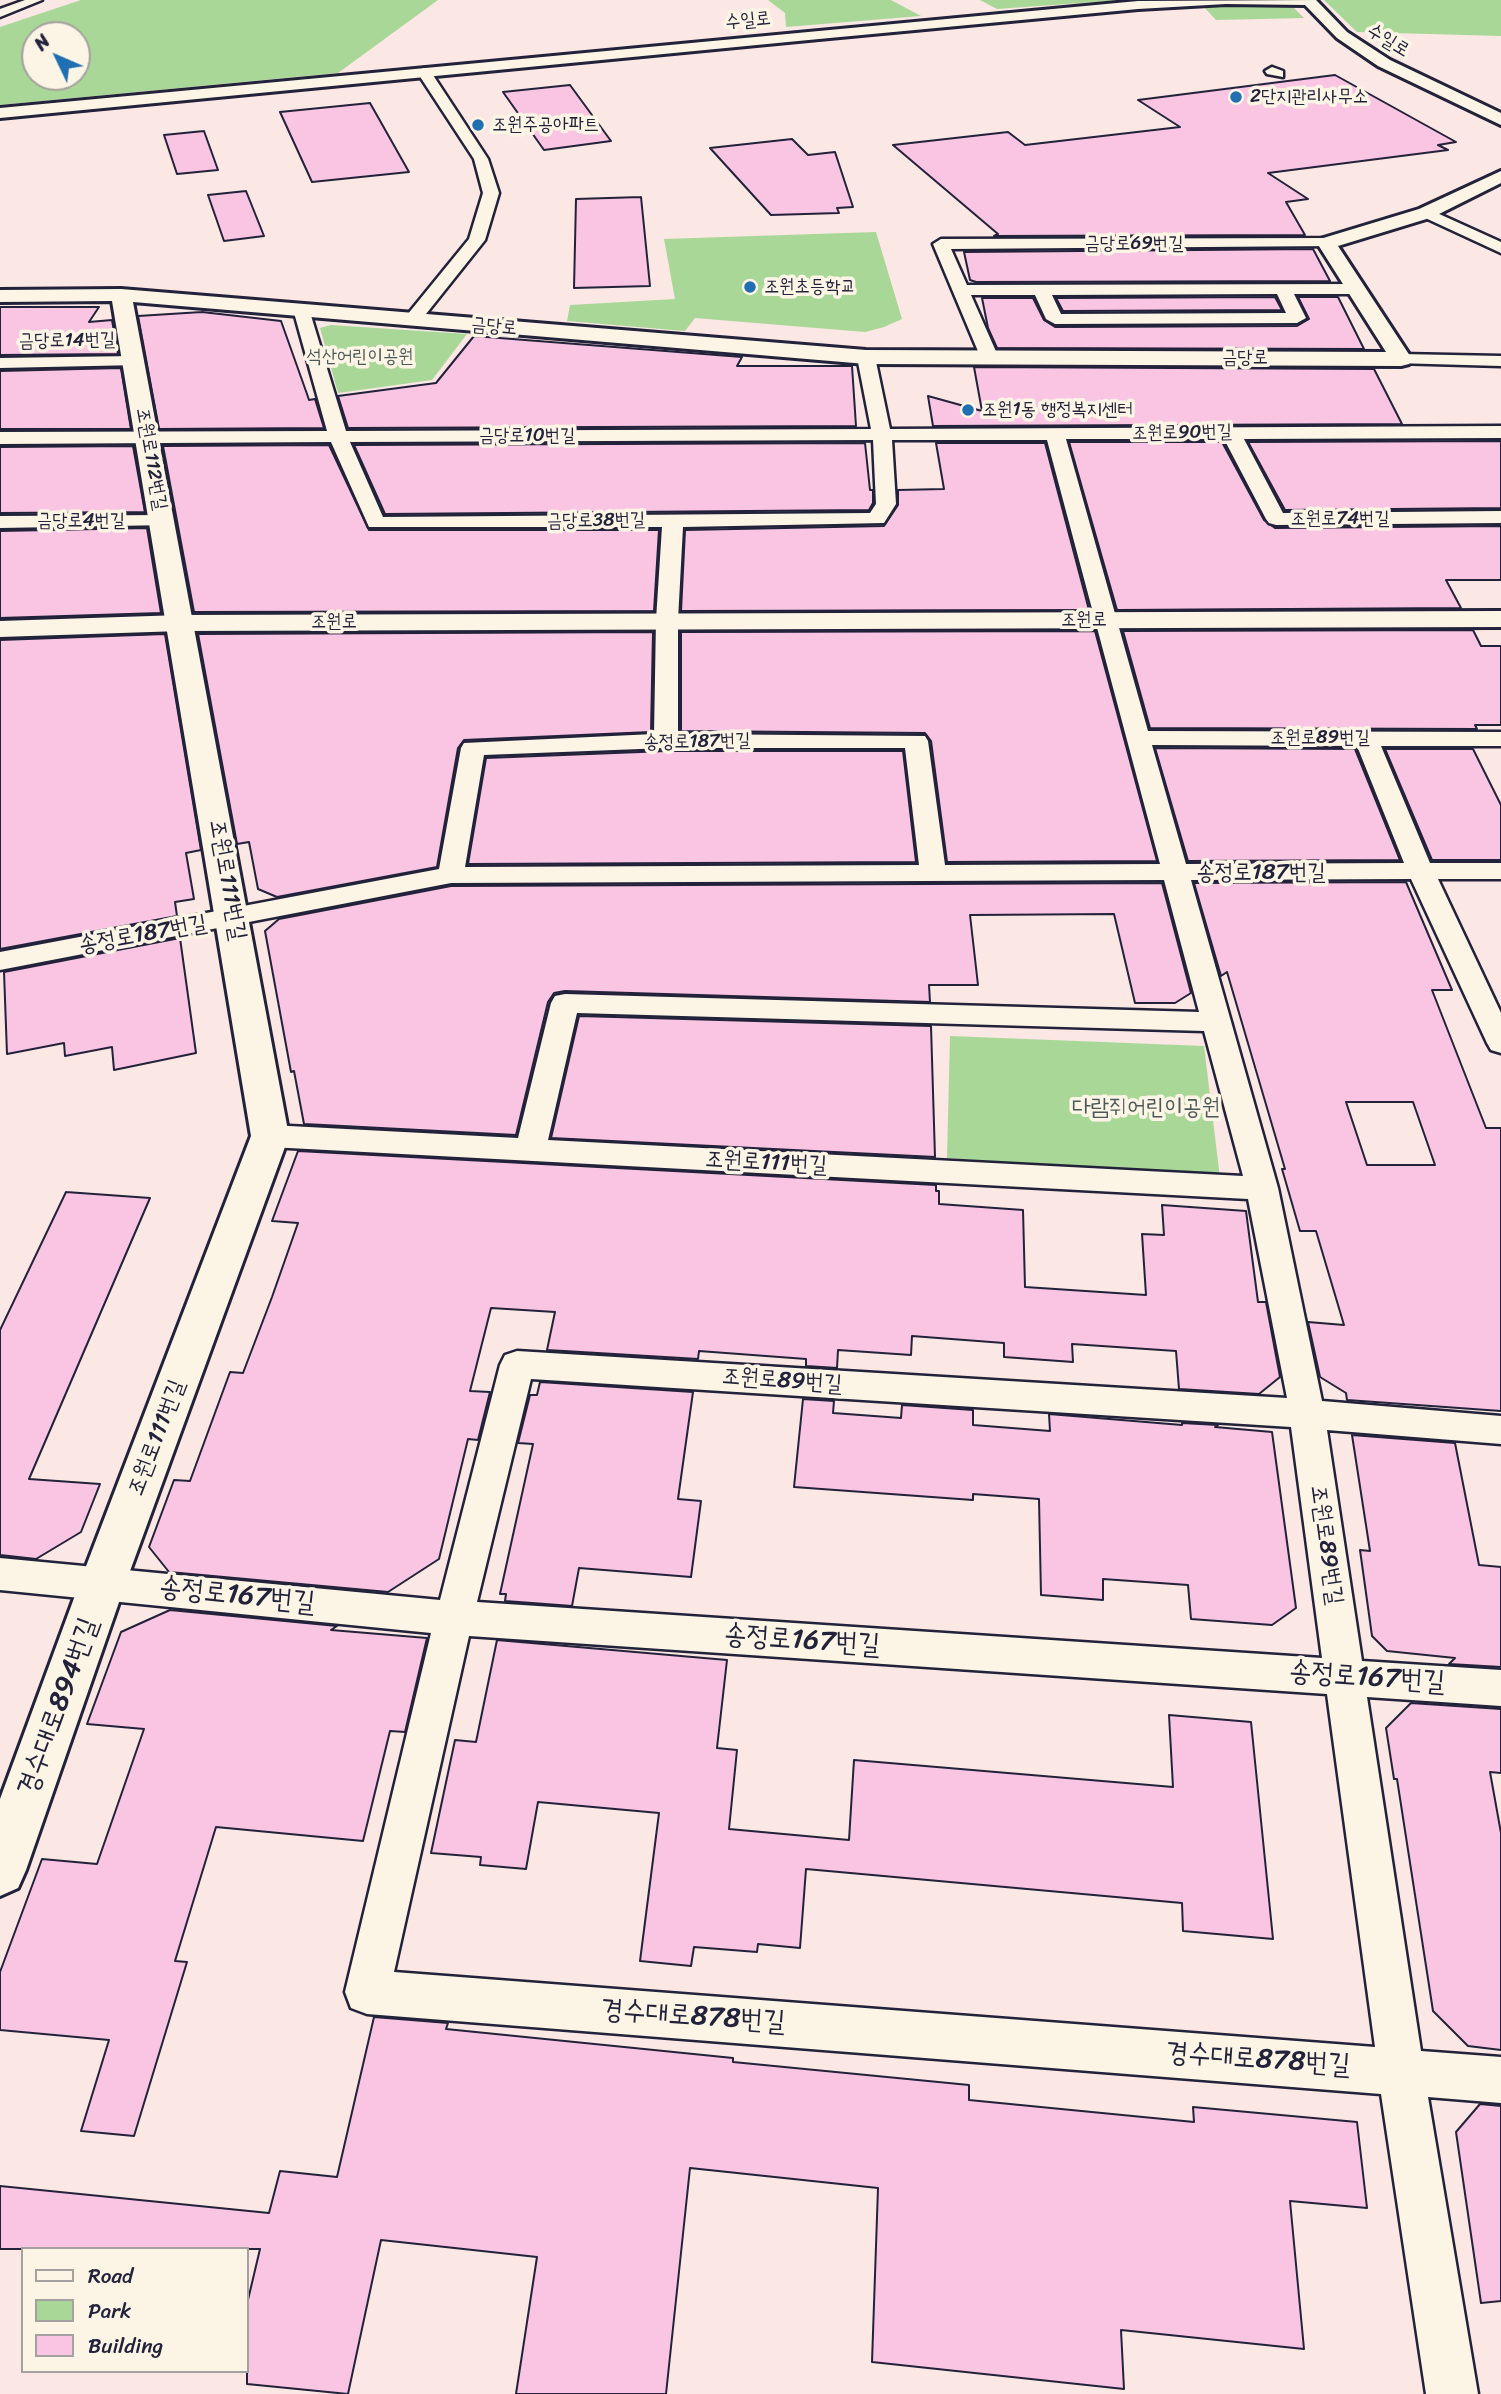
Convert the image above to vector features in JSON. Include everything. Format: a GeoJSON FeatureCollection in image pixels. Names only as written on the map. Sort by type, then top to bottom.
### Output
{"type":"FeatureCollection","features":[{"type":"Feature","properties":{"kind":"street"},"geometry":{"type":"LineString","coordinates":[[0,13],[36,0]]}},
{"type":"Feature","properties":{"kind":"street","name":"수일로"},"geometry":{"type":"LineString","coordinates":[[0,113],[1138,5],[1226,0],[1309,1],[1342,35],[1384,63],[1501,120]]}},
{"type":"Feature","properties":{"kind":"street"},"geometry":{"type":"LineString","coordinates":[[412,320],[477,240],[491,193],[481,159],[424,72]]}},
{"type":"Feature","properties":{"kind":"street","name":"금당로69번길"},"geometry":{"type":"LineString","coordinates":[[1357,289],[961,290],[941,244],[1327,243],[1426,214],[1501,176]]}},
{"type":"Feature","properties":{"kind":"street"},"geometry":{"type":"LineString","coordinates":[[1426,214],[1501,248]]}},
{"type":"Feature","properties":{"kind":"street"},"geometry":{"type":"LineString","coordinates":[[1327,243],[1401,359]]}},
{"type":"Feature","properties":{"kind":"street"},"geometry":{"type":"LineString","coordinates":[[1041,289],[1055,320],[1297,318],[1283,289]]}},
{"type":"Feature","properties":{"kind":"street"},"geometry":{"type":"LineString","coordinates":[[961,290],[989,356]]}},
{"type":"Feature","properties":{"kind":"street","name":"금당로"},"geometry":{"type":"LineString","coordinates":[[0,296],[121,295],[866,357],[1501,361]]}},
{"type":"Feature","properties":{"kind":"street","name":"조원로112번길"},"geometry":{"type":"LineString","coordinates":[[121,295],[181,623]]}},
{"type":"Feature","properties":{"kind":"street","name":"금당로38번길"},"geometry":{"type":"LineString","coordinates":[[301,309],[338,437],[376,523],[877,519],[886,504],[882,435],[866,357]]}},
{"type":"Feature","properties":{"kind":"street","name":"금당로14번길"},"geometry":{"type":"LineString","coordinates":[[0,363],[134,361]]}},
{"type":"Feature","properties":{"kind":"street","name":"조원로74번길"},"geometry":{"type":"LineString","coordinates":[[1231,432],[1276,519],[1501,517]]}},
{"type":"Feature","properties":{"kind":"street","name":"조원로90번길"},"geometry":{"type":"LineString","coordinates":[[1055,435],[1501,432]]}},
{"type":"Feature","properties":{"kind":"street"},"geometry":{"type":"LineString","coordinates":[[1055,435],[1107,620]]}},
{"type":"Feature","properties":{"kind":"street","name":"금당로10번길"},"geometry":{"type":"LineString","coordinates":[[0,438],[1055,435]]}},
{"type":"Feature","properties":{"kind":"street"},"geometry":{"type":"LineString","coordinates":[[666,741],[667,621],[673,520]]}},
{"type":"Feature","properties":{"kind":"street","name":"금당로4번길"},"geometry":{"type":"LineString","coordinates":[[0,522],[162,521]]}},
{"type":"Feature","properties":{"kind":"street","name":"조원로"},"geometry":{"type":"LineString","coordinates":[[0,629],[181,623],[1501,619]]}},
{"type":"Feature","properties":{"kind":"street","name":"조원로89번길"},"geometry":{"type":"LineString","coordinates":[[1107,620],[1262,1188],[1307,1414],[1344,1676]]}},
{"type":"Feature","properties":{"kind":"street","name":"조원로111번길"},"geometry":{"type":"LineString","coordinates":[[103,1583],[271,1136],[181,623]]}},
{"type":"Feature","properties":{"kind":"street","name":"조원로89번길"},"geometry":{"type":"LineString","coordinates":[[1139,737],[1501,739]]}},
{"type":"Feature","properties":{"kind":"street"},"geometry":{"type":"LineString","coordinates":[[1366,738],[1421,872],[1501,1043]]}},
{"type":"Feature","properties":{"kind":"street","name":"송정로187번길"},"geometry":{"type":"LineString","coordinates":[[451,875],[473,748],[666,741],[916,741],[933,874]]}},
{"type":"Feature","properties":{"kind":"street","name":"송정로187번길"},"geometry":{"type":"LineString","coordinates":[[0,961],[451,875],[1501,871]]}},
{"type":"Feature","properties":{"kind":"street"},"geometry":{"type":"LineString","coordinates":[[530,1151],[565,1003],[1216,1022]]}},
{"type":"Feature","properties":{"kind":"street","name":"조원로111번길"},"geometry":{"type":"LineString","coordinates":[[271,1136],[1262,1188]]}},
{"type":"Feature","properties":{"kind":"street","name":"조원로89번길"},"geometry":{"type":"LineString","coordinates":[[454,1618],[517,1365],[1307,1414],[1501,1430]]}},
{"type":"Feature","properties":{"kind":"street","name":"송정로167번길"},"geometry":{"type":"LineString","coordinates":[[0,1574],[454,1618],[1501,1688]]}},
{"type":"Feature","properties":{"kind":"street","name":"경수대로894번길"},"geometry":{"type":"LineString","coordinates":[[0,1870],[103,1583]]}},
{"type":"Feature","properties":{"kind":"street","name":"경수대로878번길"},"geometry":{"type":"LineString","coordinates":[[454,1618],[367,1992],[1501,2080]]}},
{"type":"Feature","properties":{"kind":"street"},"geometry":{"type":"LineString","coordinates":[[1344,1676],[1401,2071],[1452,2394]]}},
{"type":"Feature","properties":{"kind":"green space"},"geometry":{"type":"Polygon","coordinates":[[[81,0],[438,0],[338,73],[0,105],[0,27],[81,0]]]}},
{"type":"Feature","properties":{"kind":"green space"},"geometry":{"type":"Polygon","coordinates":[[[768,0],[891,0],[921,16],[786,27],[785,13],[768,0]]]}},
{"type":"Feature","properties":{"kind":"green space"},"geometry":{"type":"Polygon","coordinates":[[[980,0],[1123,0],[997,9],[980,0]]]}},
{"type":"Feature","properties":{"kind":"green space"},"geometry":{"type":"Polygon","coordinates":[[[1324,0],[1501,0],[1501,36],[1357,32],[1324,0]]]}},
{"type":"Feature","properties":{"kind":"green space"},"geometry":{"type":"Polygon","coordinates":[[[1291,5],[1304,18],[1216,20],[1204,7],[1291,5]]]}},
{"type":"Feature","properties":{"kind":"green space"},"geometry":{"type":"Polygon","coordinates":[[[876,232],[902,319],[884,327],[865,332],[695,318],[685,331],[567,321],[570,305],[675,299],[664,239],[876,232]]]}},
{"type":"Feature","properties":{"kind":"green space","name":"석산어린이공원"},"geometry":{"type":"Polygon","coordinates":[[[331,325],[467,334],[432,380],[338,393],[320,328],[331,325]]]}},
{"type":"Feature","properties":{"kind":"green space","name":"다람쥐어린이공원"},"geometry":{"type":"Polygon","coordinates":[[[950,1036],[1204,1046],[1220,1178],[947,1158],[950,1036]]]}},
{"type":"Feature","properties":{"kind":"building"},"geometry":{"type":"Polygon","coordinates":[[[1335,75],[1456,142],[1438,145],[1448,150],[1268,173],[1308,199],[1286,202],[1305,235],[994,236],[998,234],[893,145],[1008,132],[1025,145],[1180,127],[1138,100],[1335,75]]]}},
{"type":"Feature","properties":{"kind":"building"},"geometry":{"type":"Polygon","coordinates":[[[570,85],[611,141],[544,150],[503,92],[570,85]]]}},
{"type":"Feature","properties":{"kind":"building"},"geometry":{"type":"Polygon","coordinates":[[[370,103],[409,172],[312,182],[280,112],[370,103]]]}},
{"type":"Feature","properties":{"kind":"building"},"geometry":{"type":"Polygon","coordinates":[[[204,131],[218,170],[177,174],[164,135],[204,131]]]}},
{"type":"Feature","properties":{"kind":"building"},"geometry":{"type":"Polygon","coordinates":[[[792,139],[808,155],[835,152],[853,207],[837,208],[839,213],[771,215],[710,148],[792,139]]]}},
{"type":"Feature","properties":{"kind":"building"},"geometry":{"type":"Polygon","coordinates":[[[246,191],[264,236],[224,241],[208,195],[246,191]]]}},
{"type":"Feature","properties":{"kind":"building"},"geometry":{"type":"Polygon","coordinates":[[[641,197],[650,286],[574,288],[576,199],[641,197]]]}},
{"type":"Feature","properties":{"kind":"building"},"geometry":{"type":"Polygon","coordinates":[[[1313,249],[1330,281],[976,282],[970,280],[964,252],[1313,249]]]}},
{"type":"Feature","properties":{"kind":"building"},"geometry":{"type":"Polygon","coordinates":[[[1275,297],[1282,310],[1063,311],[1056,298],[1275,297]]]}},
{"type":"Feature","properties":{"kind":"building"},"geometry":{"type":"Polygon","coordinates":[[[1298,297],[1338,297],[1364,349],[997,348],[988,328],[982,298],[1033,298],[1044,320],[1055,327],[1297,326],[1309,319],[1298,297]]]}},
{"type":"Feature","properties":{"kind":"building"},"geometry":{"type":"Polygon","coordinates":[[[0,307],[99,307],[89,322],[112,320],[118,354],[0,355],[0,307]]]}},
{"type":"Feature","properties":{"kind":"building"},"geometry":{"type":"Polygon","coordinates":[[[202,312],[281,321],[309,400],[315,399],[324,428],[159,429],[138,316],[202,312]]]}},
{"type":"Feature","properties":{"kind":"building"},"geometry":{"type":"Polygon","coordinates":[[[474,336],[742,357],[737,366],[852,366],[856,426],[348,428],[338,396],[436,383],[474,336]]]}},
{"type":"Feature","properties":{"kind":"building"},"geometry":{"type":"Polygon","coordinates":[[[974,367],[1374,369],[1402,424],[933,426],[928,396],[982,411],[974,367]]]}},
{"type":"Feature","properties":{"kind":"building"},"geometry":{"type":"Polygon","coordinates":[[[121,368],[131,429],[0,429],[0,371],[121,368]]]}},
{"type":"Feature","properties":{"kind":"building"},"geometry":{"type":"Polygon","coordinates":[[[1501,441],[1501,508],[1285,510],[1248,442],[1501,441]]]}},
{"type":"Feature","properties":{"kind":"building"},"geometry":{"type":"Polygon","coordinates":[[[1069,442],[1222,442],[1264,520],[1275,528],[1501,526],[1501,580],[1446,580],[1461,608],[1117,610],[1069,442]]]}},
{"type":"Feature","properties":{"kind":"building"},"geometry":{"type":"Polygon","coordinates":[[[865,443],[870,490],[873,490],[873,503],[869,510],[385,514],[354,445],[865,443]]]}},
{"type":"Feature","properties":{"kind":"building"},"geometry":{"type":"Polygon","coordinates":[[[936,443],[1045,443],[1089,610],[681,611],[685,530],[884,526],[898,505],[898,490],[944,489],[936,443]]]}},
{"type":"Feature","properties":{"kind":"building"},"geometry":{"type":"Polygon","coordinates":[[[329,445],[369,530],[659,530],[654,611],[194,612],[163,446],[329,445]]]}},
{"type":"Feature","properties":{"kind":"building"},"geometry":{"type":"Polygon","coordinates":[[[133,446],[145,512],[0,513],[0,447],[133,446]]]}},
{"type":"Feature","properties":{"kind":"building"},"geometry":{"type":"Polygon","coordinates":[[[147,528],[161,613],[0,618],[0,531],[147,528]]]}},
{"type":"Feature","properties":{"kind":"building"},"geometry":{"type":"Polygon","coordinates":[[[1473,630],[1481,646],[1501,646],[1501,725],[1475,725],[1477,729],[1150,728],[1123,631],[1473,630]]]}},
{"type":"Feature","properties":{"kind":"building"},"geometry":{"type":"Polygon","coordinates":[[[1095,631],[1157,861],[947,862],[931,741],[925,733],[681,731],[681,632],[1095,631]]]}},
{"type":"Feature","properties":{"kind":"building"},"geometry":{"type":"Polygon","coordinates":[[[653,632],[651,732],[464,740],[458,748],[437,867],[277,897],[258,889],[249,842],[237,844],[198,634],[653,632]]]}},
{"type":"Feature","properties":{"kind":"building"},"geometry":{"type":"Polygon","coordinates":[[[165,634],[201,850],[186,853],[194,899],[175,902],[177,916],[0,949],[0,640],[165,634]]]}},
{"type":"Feature","properties":{"kind":"building"},"geometry":{"type":"Polygon","coordinates":[[[1155,748],[1355,749],[1400,860],[1188,861],[1155,748]]]}},
{"type":"Feature","properties":{"kind":"building"},"geometry":{"type":"Polygon","coordinates":[[[1385,749],[1473,749],[1501,805],[1501,860],[1432,860],[1385,749]]]}},
{"type":"Feature","properties":{"kind":"building"},"geometry":{"type":"Polygon","coordinates":[[[666,751],[903,751],[916,862],[468,864],[486,758],[666,751]]]}},
{"type":"Feature","properties":{"kind":"building"},"geometry":{"type":"Polygon","coordinates":[[[1406,882],[1452,990],[1432,990],[1486,1128],[1501,1128],[1501,1411],[1347,1400],[1346,1393],[1320,1377],[1308,1322],[1344,1325],[1316,1231],[1300,1231],[1282,1169],[1285,1169],[1227,972],[1221,976],[1194,883],[1406,882]],[[1346,1102],[1367,1165],[1435,1165],[1413,1102],[1346,1102]]]}},
{"type":"Feature","properties":{"kind":"building"},"geometry":{"type":"Polygon","coordinates":[[[1162,883],[1191,993],[1175,1003],[1135,1003],[1114,914],[970,915],[978,985],[929,985],[930,1002],[565,991],[554,993],[548,1002],[516,1135],[304,1124],[294,1071],[291,1072],[265,931],[279,919],[451,886],[1162,883]]]}},
{"type":"Feature","properties":{"kind":"building"},"geometry":{"type":"Polygon","coordinates":[[[180,938],[196,1053],[114,1070],[112,1047],[65,1056],[64,1043],[7,1054],[4,972],[180,938]]]}},
{"type":"Feature","properties":{"kind":"building"},"geometry":{"type":"Polygon","coordinates":[[[579,1016],[931,1026],[935,1157],[551,1138],[579,1016]]]}},
{"type":"Feature","properties":{"kind":"building"},"geometry":{"type":"Polygon","coordinates":[[[298,1151],[936,1185],[939,1204],[1023,1210],[1025,1287],[1146,1295],[1142,1234],[1164,1235],[1162,1205],[1246,1211],[1258,1302],[1266,1302],[1280,1377],[1259,1394],[1179,1389],[1176,1351],[1072,1344],[1073,1362],[1004,1357],[1004,1343],[912,1336],[911,1355],[838,1350],[837,1368],[806,1366],[806,1359],[699,1351],[698,1359],[547,1350],[555,1312],[491,1308],[470,1391],[490,1392],[478,1440],[468,1439],[439,1559],[388,1592],[169,1572],[149,1547],[174,1480],[190,1481],[230,1372],[243,1373],[272,1297],[298,1223],[272,1221],[298,1151]]]}},
{"type":"Feature","properties":{"kind":"building"},"geometry":{"type":"Polygon","coordinates":[[[66,1192],[150,1198],[29,1479],[100,1484],[81,1532],[36,1559],[0,1555],[0,1330],[66,1192]]]}},
{"type":"Feature","properties":{"kind":"building"},"geometry":{"type":"Polygon","coordinates":[[[540,1382],[693,1392],[678,1499],[701,1501],[691,1577],[579,1568],[572,1606],[505,1601],[506,1594],[500,1594],[533,1444],[518,1443],[530,1395],[537,1395],[540,1382]]]}},
{"type":"Feature","properties":{"kind":"building"},"geometry":{"type":"Polygon","coordinates":[[[803,1399],[834,1401],[833,1413],[901,1418],[902,1405],[973,1410],[973,1425],[1050,1431],[1049,1414],[1182,1425],[1218,1425],[1215,1427],[1272,1432],[1296,1608],[1272,1625],[1191,1619],[1188,1585],[1103,1579],[1103,1600],[1041,1595],[1039,1499],[973,1494],[973,1500],[794,1487],[803,1399]]]}},
{"type":"Feature","properties":{"kind":"building"},"geometry":{"type":"Polygon","coordinates":[[[1352,1435],[1455,1443],[1479,1565],[1501,1567],[1501,1667],[1449,1664],[1455,1658],[1387,1651],[1372,1636],[1360,1550],[1370,1551],[1352,1435]]]}},
{"type":"Feature","properties":{"kind":"building"},"geometry":{"type":"Polygon","coordinates":[[[170,1610],[337,1626],[331,1630],[427,1638],[405,1732],[390,1731],[363,1841],[216,1827],[175,1961],[187,1962],[134,2136],[81,2131],[109,2040],[0,2030],[0,1972],[42,1859],[97,1864],[144,1729],[87,1724],[121,1632],[170,1610]]]}},
{"type":"Feature","properties":{"kind":"building"},"geometry":{"type":"Polygon","coordinates":[[[497,1640],[727,1660],[717,1748],[737,1750],[729,1829],[849,1840],[854,1760],[1173,1787],[1169,1715],[1251,1722],[1273,1939],[1183,1931],[1182,1903],[806,1869],[800,1948],[758,1944],[757,1952],[694,1947],[691,1966],[640,1961],[659,1813],[538,1802],[526,1869],[480,1865],[481,1857],[431,1853],[455,1740],[476,1742],[497,1640]]]}},
{"type":"Feature","properties":{"kind":"building"},"geometry":{"type":"Polygon","coordinates":[[[1411,1703],[1501,1709],[1501,1773],[1490,1772],[1501,1833],[1501,2050],[1468,2046],[1433,2011],[1397,1779],[1394,1779],[1386,1728],[1411,1703]]]}},
{"type":"Feature","properties":{"kind":"building"},"geometry":{"type":"Polygon","coordinates":[[[374,2017],[448,2023],[446,2029],[733,2058],[733,2062],[969,2085],[969,2100],[1194,2122],[1193,2107],[1357,2122],[1367,2208],[1290,2201],[1304,2349],[1121,2330],[1124,2389],[872,2362],[878,2188],[690,2168],[666,2394],[516,2394],[537,2257],[381,2240],[348,2394],[247,2384],[248,2300],[260,2249],[0,2249],[0,2186],[269,2213],[280,2171],[337,2177],[374,2017]]]}},
{"type":"Feature","properties":{"kind":"building"},"geometry":{"type":"Polygon","coordinates":[[[1480,2104],[1501,2106],[1501,2301],[1481,2303],[1456,2132],[1480,2104]]]}},
{"type":"Feature","properties":{"kind":"place","name":"2단지관리사무소"},"geometry":{"type":"Point","coordinates":[1236,97]}},
{"type":"Feature","properties":{"kind":"place","name":"조원주공아파트"},"geometry":{"type":"Point","coordinates":[478,125]}},
{"type":"Feature","properties":{"kind":"place","name":"조원초등학교"},"geometry":{"type":"Point","coordinates":[750,287]}},
{"type":"Feature","properties":{"kind":"place","name":"조원1동 행정복지센터"},"geometry":{"type":"Point","coordinates":[968,410]}}]}
